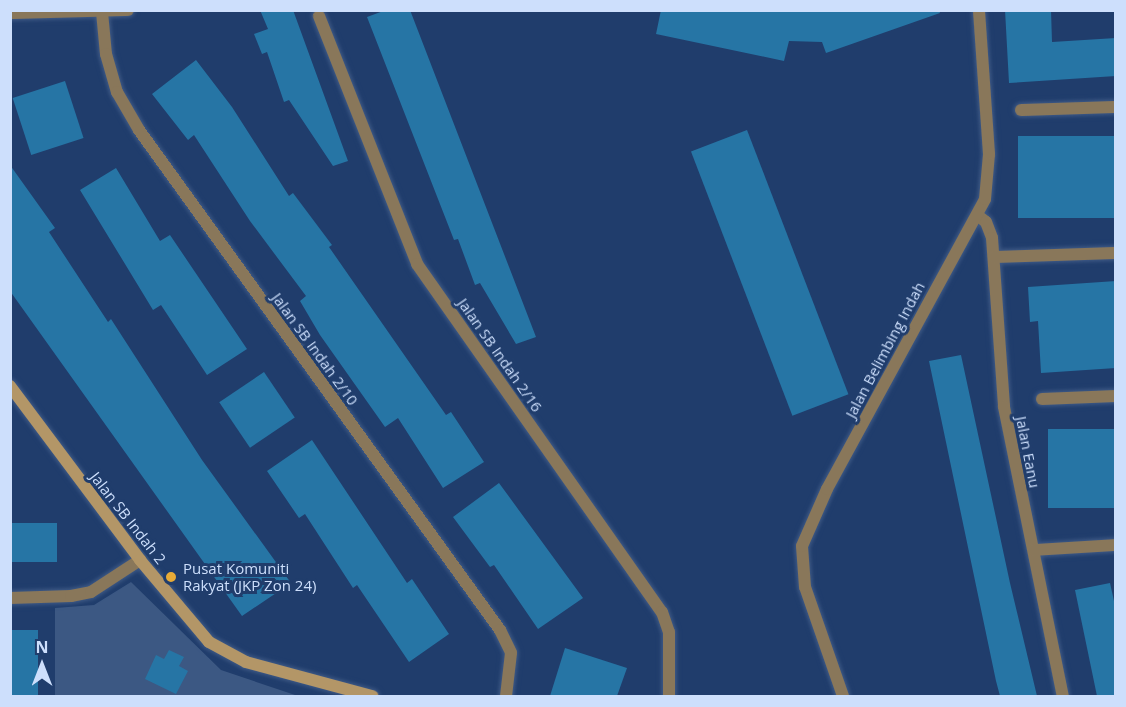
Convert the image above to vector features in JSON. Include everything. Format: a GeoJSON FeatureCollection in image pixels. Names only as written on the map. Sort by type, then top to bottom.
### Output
{"type":"FeatureCollection","features":[{"type":"Feature","properties":{"kind":"street"},"geometry":{"type":"LineString","coordinates":[[10,13],[128,10]]}},
{"type":"Feature","properties":{"kind":"street","name":"Jalan Belimbing Indah"},"geometry":{"type":"LineString","coordinates":[[843,696],[805,587],[802,546],[827,489],[977,215],[989,180],[979,10]]}},
{"type":"Feature","properties":{"kind":"street","name":"Jalan SB Indah 2/10"},"geometry":{"type":"LineString","coordinates":[[102,12],[106,54],[117,92],[139,130],[500,630],[511,653],[506,696]]}},
{"type":"Feature","properties":{"kind":"street","name":"Jalan SB Indah 2/16"},"geometry":{"type":"LineString","coordinates":[[319,16],[417,264],[663,612],[669,632],[669,696]]}},
{"type":"Feature","properties":{"kind":"street"},"geometry":{"type":"LineString","coordinates":[[1021,110],[1116,107]]}},
{"type":"Feature","properties":{"kind":"street","name":"Jalan Eanu"},"geometry":{"type":"LineString","coordinates":[[977,215],[986,222],[994,257],[1004,407],[1064,696]]}},
{"type":"Feature","properties":{"kind":"street"},"geometry":{"type":"LineString","coordinates":[[994,257],[1116,253]]}},
{"type":"Feature","properties":{"kind":"street","name":"Jalan SB Indah 2"},"geometry":{"type":"LineString","coordinates":[[10,386],[15,401],[140,560],[209,642],[224,653],[372,696]]}},
{"type":"Feature","properties":{"kind":"street"},"geometry":{"type":"LineString","coordinates":[[1042,399],[1116,396]]}},
{"type":"Feature","properties":{"kind":"street"},"geometry":{"type":"LineString","coordinates":[[1034,550],[1116,545]]}},
{"type":"Feature","properties":{"kind":"street"},"geometry":{"type":"LineString","coordinates":[[10,598],[71,596],[91,592],[140,560]]}},
{"type":"Feature","properties":{"kind":"shaded area"},"geometry":{"type":"Polygon","coordinates":[[[131,582],[221,670],[298,696],[55,696],[55,608],[94,605],[131,582]]]}},
{"type":"Feature","properties":{"kind":"building"},"geometry":{"type":"Polygon","coordinates":[[[260,10],[293,10],[348,161],[333,166],[289,100],[284,102],[267,52],[262,54],[254,34],[268,29],[260,10]]]}},
{"type":"Feature","properties":{"kind":"building"},"geometry":{"type":"Polygon","coordinates":[[[386,10],[410,10],[536,337],[516,344],[480,283],[475,285],[458,239],[454,240],[367,17],[386,10]]]}},
{"type":"Feature","properties":{"kind":"building"},"geometry":{"type":"Polygon","coordinates":[[[661,10],[939,10],[940,13],[826,53],[822,42],[789,41],[784,61],[656,34],[661,10]]]}},
{"type":"Feature","properties":{"kind":"building"},"geometry":{"type":"Polygon","coordinates":[[[1005,10],[1051,10],[1052,42],[1116,38],[1116,76],[1009,83],[1005,10]]]}},
{"type":"Feature","properties":{"kind":"building"},"geometry":{"type":"Polygon","coordinates":[[[196,60],[232,107],[289,196],[293,193],[332,245],[329,247],[446,415],[451,412],[484,462],[443,488],[398,418],[385,427],[320,335],[300,301],[306,296],[250,221],[194,135],[188,140],[152,94],[196,60]]]}},
{"type":"Feature","properties":{"kind":"building"},"geometry":{"type":"Polygon","coordinates":[[[65,81],[84,138],[31,155],[13,98],[65,81]]]}},
{"type":"Feature","properties":{"kind":"building"},"geometry":{"type":"Polygon","coordinates":[[[747,130],[848,394],[792,416],[691,152],[747,130]]]}},
{"type":"Feature","properties":{"kind":"building"},"geometry":{"type":"Polygon","coordinates":[[[1018,136],[1116,136],[1116,218],[1018,218],[1018,136]]]}},
{"type":"Feature","properties":{"kind":"building"},"geometry":{"type":"Polygon","coordinates":[[[10,165],[55,228],[49,232],[108,322],[111,319],[202,460],[291,583],[242,616],[10,291],[10,165]]]}},
{"type":"Feature","properties":{"kind":"building"},"geometry":{"type":"Polygon","coordinates":[[[116,168],[160,241],[170,235],[247,349],[207,375],[161,305],[153,310],[80,190],[116,168]]]}},
{"type":"Feature","properties":{"kind":"building"},"geometry":{"type":"Polygon","coordinates":[[[1116,281],[1116,368],[1041,373],[1038,321],[1030,322],[1028,287],[1116,281]]]}},
{"type":"Feature","properties":{"kind":"building"},"geometry":{"type":"Polygon","coordinates":[[[961,355],[1037,696],[1000,696],[996,681],[929,361],[961,355]]]}},
{"type":"Feature","properties":{"kind":"building"},"geometry":{"type":"Polygon","coordinates":[[[264,372],[295,418],[250,448],[219,402],[264,372]]]}},
{"type":"Feature","properties":{"kind":"building"},"geometry":{"type":"Polygon","coordinates":[[[1048,429],[1116,429],[1116,508],[1048,508],[1048,429]]]}},
{"type":"Feature","properties":{"kind":"building"},"geometry":{"type":"Polygon","coordinates":[[[312,440],[407,583],[412,579],[449,634],[409,662],[357,585],[353,588],[305,514],[299,518],[267,471],[312,440]]]}},
{"type":"Feature","properties":{"kind":"building"},"geometry":{"type":"Polygon","coordinates":[[[499,483],[583,598],[538,629],[494,565],[490,567],[453,517],[499,483]]]}},
{"type":"Feature","properties":{"kind":"building"},"geometry":{"type":"Polygon","coordinates":[[[10,523],[57,523],[57,562],[10,562],[10,523]]]}},
{"type":"Feature","properties":{"kind":"building"},"geometry":{"type":"Polygon","coordinates":[[[1110,583],[1116,610],[1116,696],[1097,696],[1075,590],[1110,583]]]}},
{"type":"Feature","properties":{"kind":"building"},"geometry":{"type":"Polygon","coordinates":[[[10,630],[38,630],[38,696],[10,696],[10,630]]]}},
{"type":"Feature","properties":{"kind":"building"},"geometry":{"type":"Polygon","coordinates":[[[565,648],[627,668],[617,696],[550,696],[565,648]]]}},
{"type":"Feature","properties":{"kind":"building"},"geometry":{"type":"Polygon","coordinates":[[[169,650],[184,657],[179,666],[188,671],[176,694],[145,679],[156,655],[164,659],[169,650]]]}},
{"type":"Feature","properties":{"kind":"place","name":"Pusat Komuniti Rakyat (JKP Zon 24)"},"geometry":{"type":"Point","coordinates":[171,577]}}]}
